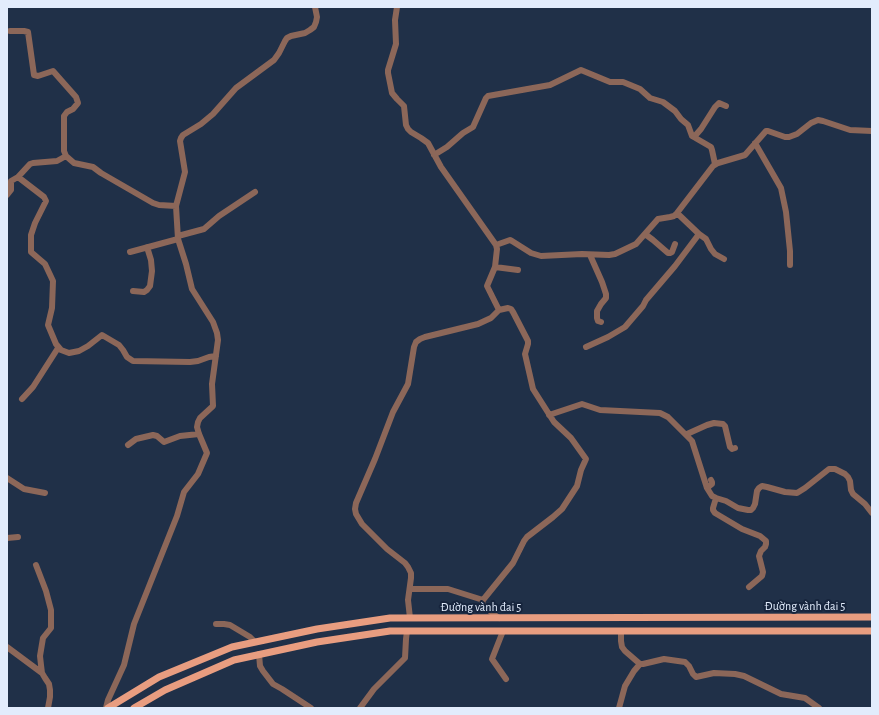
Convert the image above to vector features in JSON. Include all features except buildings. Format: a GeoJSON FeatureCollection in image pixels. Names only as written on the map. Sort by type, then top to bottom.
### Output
{"type":"FeatureCollection","features":[{"type":"Feature","properties":{"kind":"main road","name":"Đường vành đai 5"},"geometry":{"type":"LineString","coordinates":[[107,708],[159,677],[232,647],[318,629],[390,618],[872,617]]}},
{"type":"Feature","properties":{"kind":"main road","name":"Đường vành đai 5"},"geometry":{"type":"LineString","coordinates":[[134,708],[165,690],[234,660],[317,642],[390,631],[872,631]]}},
{"type":"Feature","properties":{"kind":"street"},"geometry":{"type":"LineString","coordinates":[[107,708],[108,700],[124,665],[134,624],[177,516],[184,492],[198,474],[206,456],[206,450],[197,427],[200,418],[213,406],[212,384],[218,340],[217,334],[192,289],[178,238],[176,206],[186,172],[180,141],[183,135],[201,124],[213,114],[236,88],[274,60],[287,38],[305,33],[314,27],[317,17],[315,7]]}},
{"type":"Feature","properties":{"kind":"street"},"geometry":{"type":"LineString","coordinates":[[397,7],[395,20],[396,44],[388,70],[394,96],[404,106],[406,125],[408,129],[425,140],[441,167],[496,245],[495,267],[487,286],[499,310]]}},
{"type":"Feature","properties":{"kind":"street"},"geometry":{"type":"LineString","coordinates":[[10,31],[28,32],[34,75],[38,76],[53,71],[76,97],[78,103],[64,116],[64,151],[66,156],[74,163],[93,167],[153,203],[158,205],[176,206]]}},
{"type":"Feature","properties":{"kind":"street"},"geometry":{"type":"LineString","coordinates":[[434,155],[447,147],[473,126],[488,96],[550,85],[581,70],[610,82],[623,82],[640,89],[650,98],[663,102],[675,111],[688,125],[690,133],[694,137],[711,147],[715,164]]}},
{"type":"Feature","properties":{"kind":"street"},"geometry":{"type":"LineString","coordinates":[[694,137],[701,129],[715,106],[719,103],[726,106]]}},
{"type":"Feature","properties":{"kind":"street"},"geometry":{"type":"LineString","coordinates":[[496,245],[507,241],[512,241],[541,256],[578,254],[609,256],[636,244],[658,219],[674,216],[710,168],[715,164],[745,155],[768,131],[789,137],[797,134],[811,123],[818,120],[850,130],[872,131]]}},
{"type":"Feature","properties":{"kind":"street"},"geometry":{"type":"LineString","coordinates":[[755,143],[781,188],[786,212],[790,265]]}},
{"type":"Feature","properties":{"kind":"street"},"geometry":{"type":"LineString","coordinates":[[7,195],[11,190],[10,181],[18,177],[30,164],[57,161],[66,156]]}},
{"type":"Feature","properties":{"kind":"street"},"geometry":{"type":"LineString","coordinates":[[18,177],[44,196],[46,201],[31,235],[31,252],[45,264],[53,281],[52,308],[48,324],[58,348],[69,353],[79,351],[102,335],[119,345],[128,357],[133,360],[190,362],[216,356]]}},
{"type":"Feature","properties":{"kind":"street"},"geometry":{"type":"LineString","coordinates":[[130,252],[204,229],[218,216],[255,192]]}},
{"type":"Feature","properties":{"kind":"street"},"geometry":{"type":"LineString","coordinates":[[677,213],[706,239],[715,254],[724,259]]}},
{"type":"Feature","properties":{"kind":"street"},"geometry":{"type":"LineString","coordinates":[[645,234],[670,254],[674,244]]}},
{"type":"Feature","properties":{"kind":"street"},"geometry":{"type":"LineString","coordinates":[[586,347],[625,327],[699,234]]}},
{"type":"Feature","properties":{"kind":"street"},"geometry":{"type":"LineString","coordinates":[[133,290],[144,292],[150,286],[152,271],[151,260],[147,247]]}},
{"type":"Feature","properties":{"kind":"street"},"geometry":{"type":"LineString","coordinates":[[590,255],[606,294],[606,298],[600,304],[597,311],[598,321],[601,322]]}},
{"type":"Feature","properties":{"kind":"street"},"geometry":{"type":"LineString","coordinates":[[495,267],[518,270]]}},
{"type":"Feature","properties":{"kind":"street"},"geometry":{"type":"LineString","coordinates":[[410,618],[408,600],[411,573],[405,563],[387,549],[362,524],[356,514],[356,503],[391,417],[408,384],[416,342],[425,337],[478,324],[491,318],[499,310],[508,308],[511,309],[528,341],[526,354],[533,389],[549,415],[571,438],[586,459],[578,482],[558,514],[527,537],[513,562],[483,600],[482,603],[484,606],[499,618]]}},
{"type":"Feature","properties":{"kind":"street"},"geometry":{"type":"LineString","coordinates":[[22,399],[33,387],[58,348]]}},
{"type":"Feature","properties":{"kind":"street"},"geometry":{"type":"LineString","coordinates":[[549,415],[582,404],[600,410],[656,412],[668,417],[692,440],[707,488],[712,496],[726,501],[738,508],[751,510],[755,504],[757,491],[762,486],[785,492],[797,493],[829,469],[835,469],[848,477],[853,494],[865,504],[872,513]]}},
{"type":"Feature","properties":{"kind":"street"},"geometry":{"type":"LineString","coordinates":[[687,434],[714,423],[723,424],[725,426],[730,447],[732,449],[735,448]]}},
{"type":"Feature","properties":{"kind":"street"},"geometry":{"type":"LineString","coordinates":[[128,445],[136,439],[153,435],[164,442],[180,436],[199,434]]}},
{"type":"Feature","properties":{"kind":"street"},"geometry":{"type":"LineString","coordinates":[[7,478],[24,489],[45,493]]}},
{"type":"Feature","properties":{"kind":"street"},"geometry":{"type":"LineString","coordinates":[[707,488],[712,484],[711,480]]}},
{"type":"Feature","properties":{"kind":"street"},"geometry":{"type":"LineString","coordinates":[[716,498],[713,508],[715,513],[742,529],[760,536],[766,541],[765,547],[759,556],[763,572],[762,576],[749,587]]}},
{"type":"Feature","properties":{"kind":"street"},"geometry":{"type":"LineString","coordinates":[[7,538],[18,537]]}},
{"type":"Feature","properties":{"kind":"street"},"geometry":{"type":"LineString","coordinates":[[36,565],[46,591],[51,610],[51,628],[43,638],[40,656],[42,673]]}},
{"type":"Feature","properties":{"kind":"street"},"geometry":{"type":"LineString","coordinates":[[410,589],[448,590],[483,600]]}},
{"type":"Feature","properties":{"kind":"street"},"geometry":{"type":"LineString","coordinates":[[216,624],[230,625],[250,637],[255,642]]}},
{"type":"Feature","properties":{"kind":"street"},"geometry":{"type":"LineString","coordinates":[[360,708],[374,689],[405,658],[407,631]]}},
{"type":"Feature","properties":{"kind":"street"},"geometry":{"type":"LineString","coordinates":[[503,631],[492,659],[506,679]]}},
{"type":"Feature","properties":{"kind":"street"},"geometry":{"type":"LineString","coordinates":[[621,631],[621,642],[624,651],[640,664]]}},
{"type":"Feature","properties":{"kind":"street"},"geometry":{"type":"LineString","coordinates":[[7,647],[42,673],[46,678],[50,690],[48,708]]}},
{"type":"Feature","properties":{"kind":"street"},"geometry":{"type":"LineString","coordinates":[[259,654],[260,666],[274,684],[311,708]]}},
{"type":"Feature","properties":{"kind":"street"},"geometry":{"type":"LineString","coordinates":[[619,708],[626,686],[634,671],[640,664],[664,659],[685,662],[689,666],[692,674],[696,677],[714,673],[744,676],[781,694],[805,698],[819,708]]}}]}
